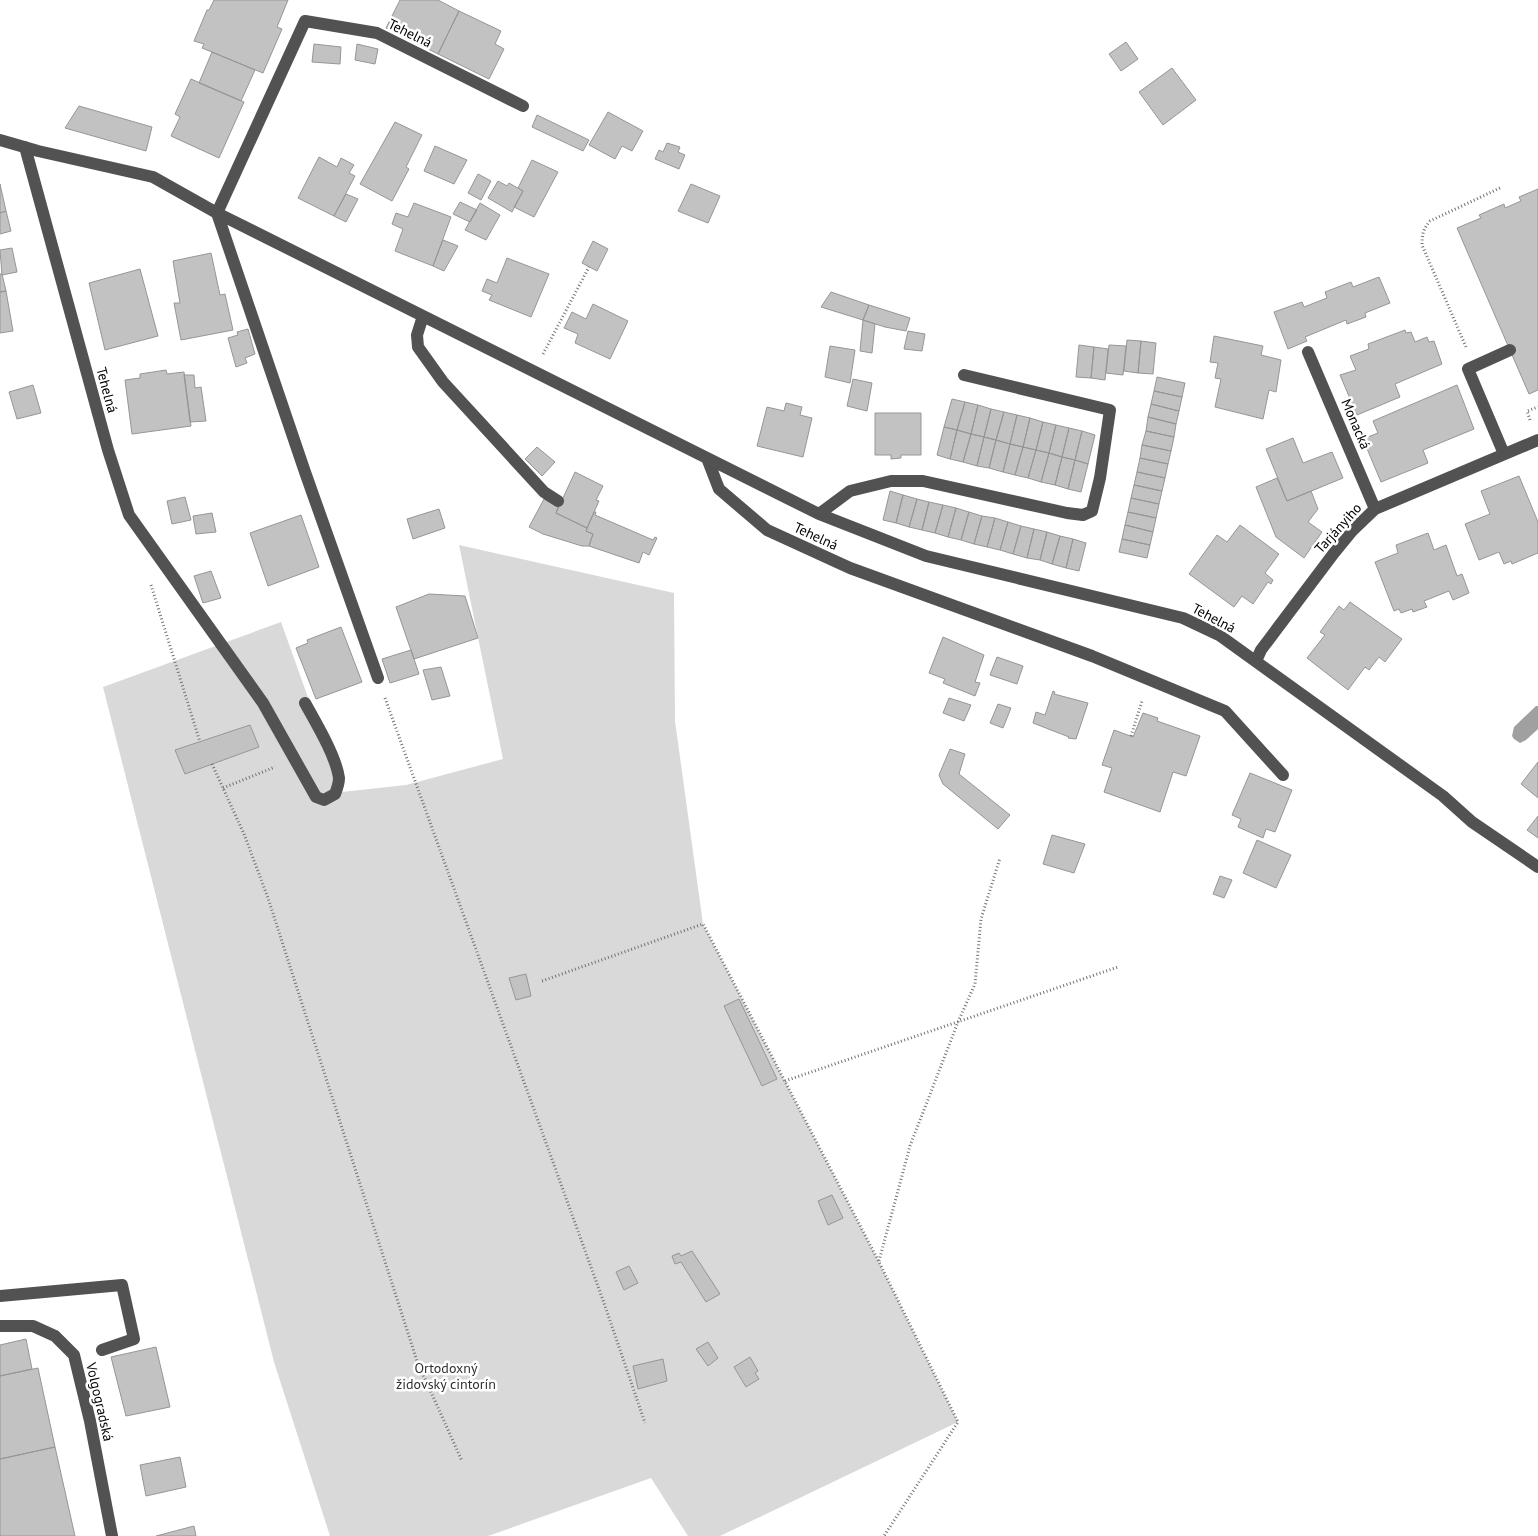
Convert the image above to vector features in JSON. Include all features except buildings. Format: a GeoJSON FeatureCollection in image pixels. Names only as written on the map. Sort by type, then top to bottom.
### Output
{"type":"FeatureCollection","features":[{"type":"Feature","properties":{"kind":"street","name":"Tehelná"},"geometry":{"type":"LineString","coordinates":[[217,212],[305,21],[377,33],[524,106]]}},
{"type":"Feature","properties":{"kind":"street","name":"Tehelná"},"geometry":{"type":"LineString","coordinates":[[0,140],[153,177],[217,212],[819,514],[926,556],[1183,618],[1219,635],[1443,796],[1472,822],[1538,867]]}},
{"type":"Feature","properties":{"kind":"street","name":"Tehelná"},"geometry":{"type":"LineString","coordinates":[[25,147],[108,450],[129,516],[263,703],[316,797],[324,800],[335,794],[339,780],[327,744],[305,703]]}},
{"type":"Feature","properties":{"kind":"street"},"geometry":{"type":"LineString","coordinates":[[217,212],[305,472],[378,678]]}},
{"type":"Feature","properties":{"kind":"street"},"geometry":{"type":"LineString","coordinates":[[423,316],[416,335],[418,347],[443,382],[544,492],[558,501]]}},
{"type":"Feature","properties":{"kind":"street"},"geometry":{"type":"LineString","coordinates":[[1504,454],[1468,369],[1510,350]]}},
{"type":"Feature","properties":{"kind":"street","name":"Monacká"},"geometry":{"type":"LineString","coordinates":[[1308,352],[1375,509]]}},
{"type":"Feature","properties":{"kind":"street","name":"Tehelná"},"geometry":{"type":"LineString","coordinates":[[819,514],[850,491],[891,481],[907,480],[923,480],[1067,513],[1083,514],[1092,511],[1100,478],[1110,410],[964,375]]}},
{"type":"Feature","properties":{"kind":"street","name":"Tarjányiho"},"geometry":{"type":"LineString","coordinates":[[1256,661],[1261,650],[1352,530],[1375,509],[1538,440]]}},
{"type":"Feature","properties":{"kind":"street","name":"Tehelná"},"geometry":{"type":"LineString","coordinates":[[707,458],[718,489],[766,530],[850,568],[1048,639],[1149,678],[1225,711],[1283,775]]}},
{"type":"Feature","properties":{"kind":"street","name":"Volgogradská"},"geometry":{"type":"LineString","coordinates":[[0,1296],[122,1285],[134,1339],[102,1350]]}},
{"type":"Feature","properties":{"kind":"street","name":"Volgogradská"},"geometry":{"type":"LineString","coordinates":[[1,1323],[33,1326],[55,1336],[74,1355],[90,1421],[112,1536]]}},
{"type":"Feature","properties":{"kind":"path"},"geometry":{"type":"LineString","coordinates":[[1474,366],[1422,245],[1422,236],[1424,229],[1430,221],[1502,187]]}},
{"type":"Feature","properties":{"kind":"path"},"geometry":{"type":"LineString","coordinates":[[543,355],[589,267]]}},
{"type":"Feature","properties":{"kind":"path"},"geometry":{"type":"LineString","coordinates":[[150,582],[200,742]]}},
{"type":"Feature","properties":{"kind":"path"},"geometry":{"type":"LineString","coordinates":[[378,678],[604,1303],[645,1423]]}},
{"type":"Feature","properties":{"kind":"path"},"geometry":{"type":"LineString","coordinates":[[1131,736],[1149,678]]}},
{"type":"Feature","properties":{"kind":"path"},"geometry":{"type":"LineString","coordinates":[[222,788],[295,759]]}},
{"type":"Feature","properties":{"kind":"path"},"geometry":{"type":"LineString","coordinates":[[212,764],[244,834],[268,898],[417,1361],[462,1461]]}},
{"type":"Feature","properties":{"kind":"path"},"geometry":{"type":"LineString","coordinates":[[879,1262],[910,1146],[958,1022],[975,984],[981,919],[1000,858]]}},
{"type":"Feature","properties":{"kind":"path"},"geometry":{"type":"LineString","coordinates":[[542,981],[704,924],[879,1262],[958,1422],[884,1536]]}},
{"type":"Feature","properties":{"kind":"path"},"geometry":{"type":"LineString","coordinates":[[785,1081],[1118,966]]}},
{"type":"Feature","properties":{"kind":"green space","name":"Ortodoxný židovský cintorín"},"geometry":{"type":"Polygon","coordinates":[[[459,545],[674,593],[675,721],[703,924],[879,1262],[958,1422],[720,1536],[688,1536],[651,1478],[488,1536],[330,1536],[274,1362],[103,687],[281,622],[342,792],[406,785],[503,759],[459,545]]]}},
{"type":"Feature","properties":{"kind":"shaded area"},"geometry":{"type":"Polygon","coordinates":[[[1538,706],[1538,729],[1520,743],[1512,736],[1514,727],[1538,706]]]}}]}
